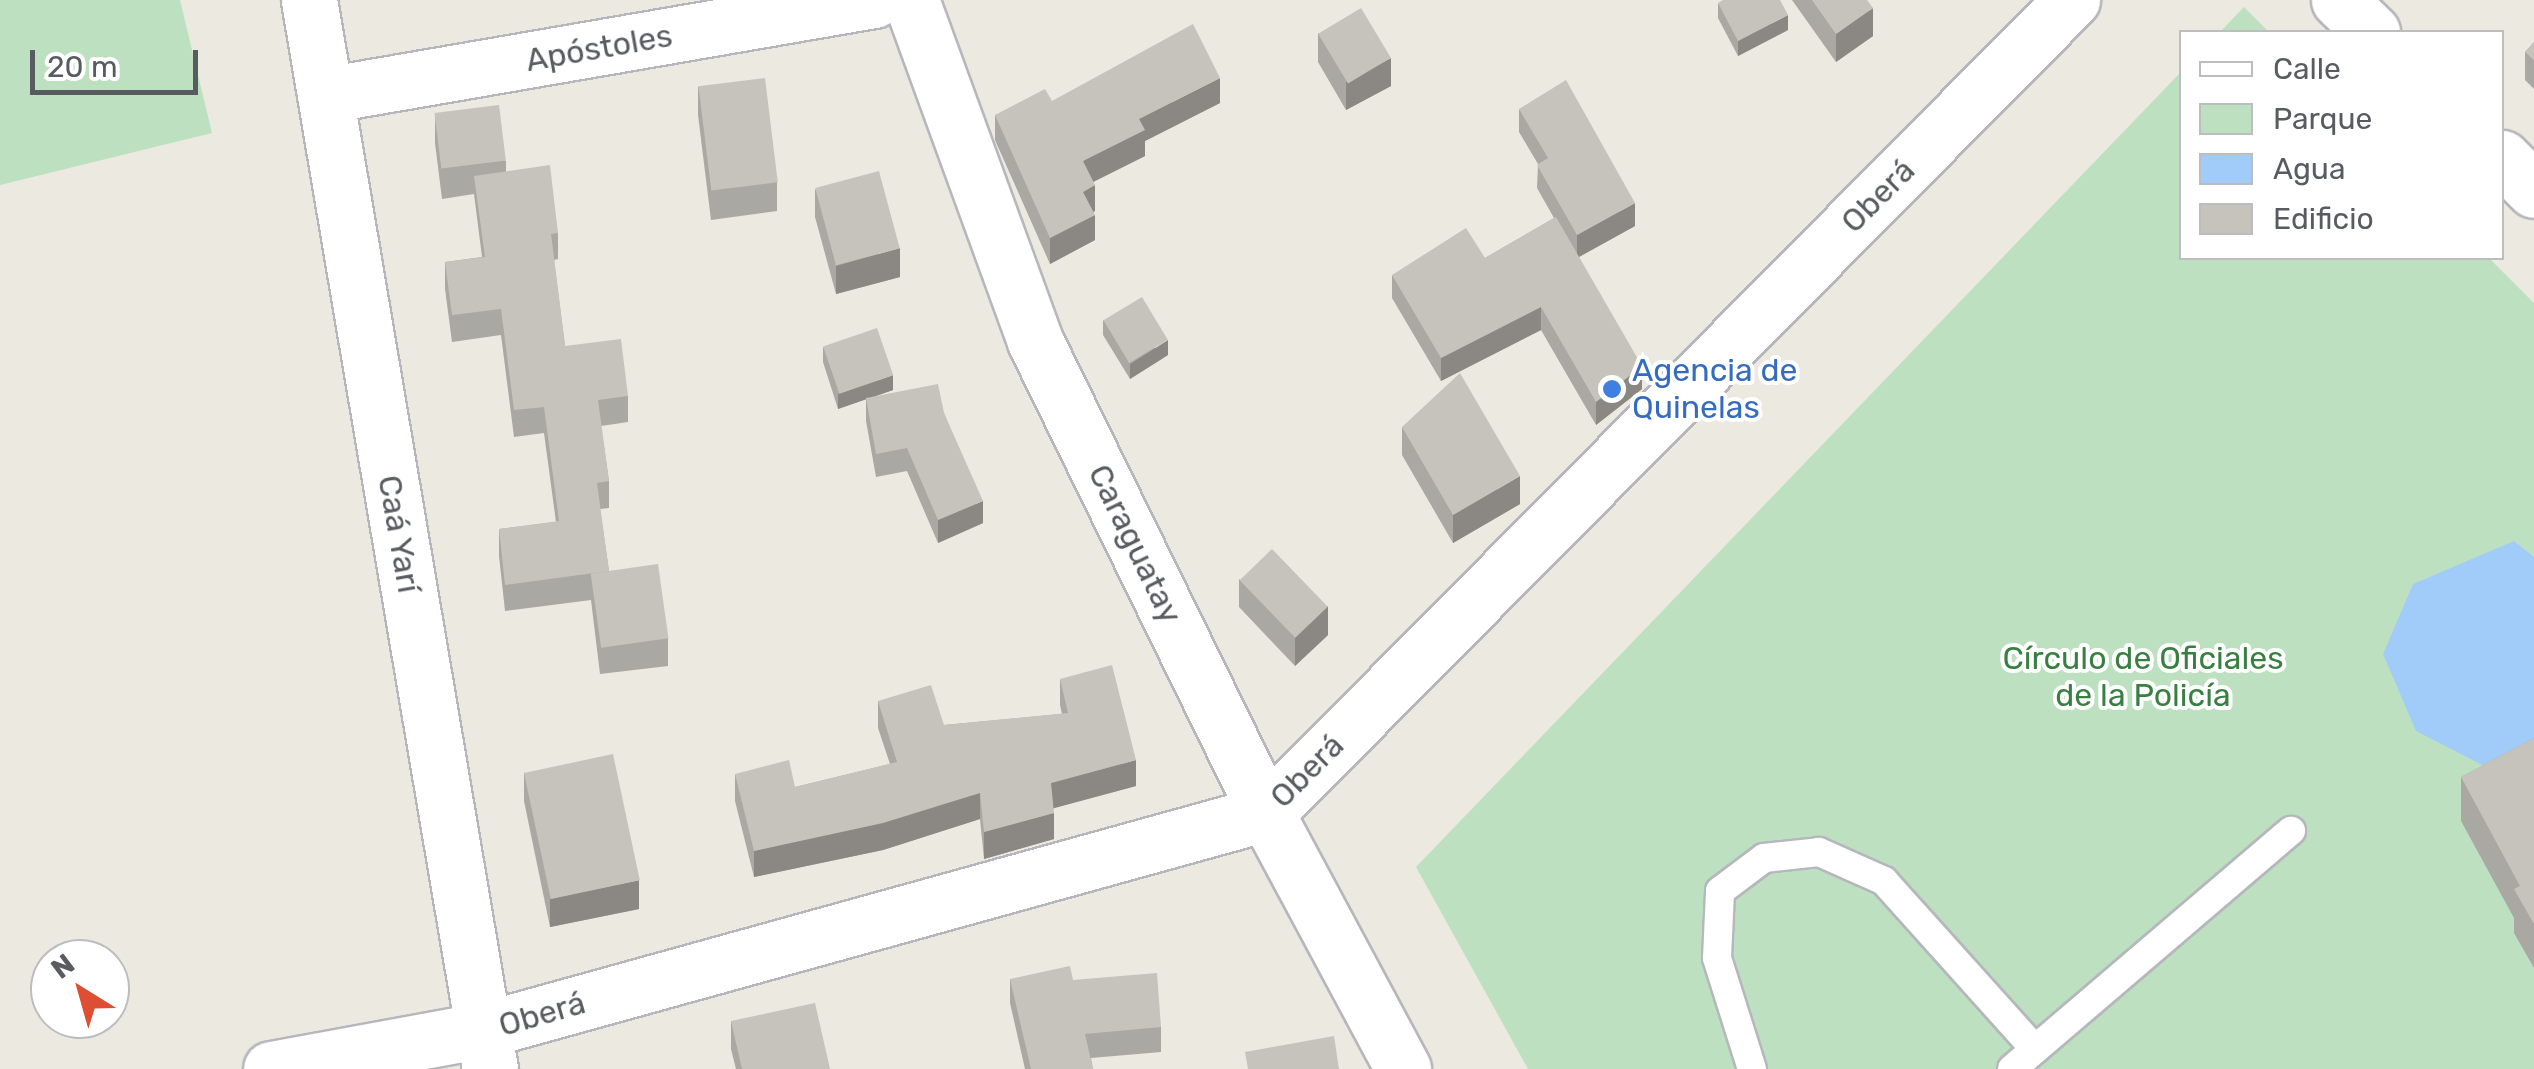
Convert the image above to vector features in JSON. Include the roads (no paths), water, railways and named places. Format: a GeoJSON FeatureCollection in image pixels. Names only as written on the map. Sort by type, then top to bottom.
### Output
{"type":"FeatureCollection","features":[{"type":"Feature","properties":{"kind":"street","name":"Caá Yarí"},"geometry":{"type":"LineString","coordinates":[[309,0],[487,1050]]}},
{"type":"Feature","properties":{"kind":"street","name":"Apóstoles"},"geometry":{"type":"LineString","coordinates":[[325,95],[874,0]]}},
{"type":"Feature","properties":{"kind":"street","name":"Caraguatay"},"geometry":{"type":"LineString","coordinates":[[911,0],[1035,341],[1266,813],[1403,1069]]}},
{"type":"Feature","properties":{"kind":"street","name":"Oberá"},"geometry":{"type":"LineString","coordinates":[[271,1069],[487,1050],[1266,813],[2072,0]]}},
{"type":"Feature","properties":{"kind":"street"},"geometry":{"type":"LineString","coordinates":[[2339,0],[2370,30]]}},
{"type":"Feature","properties":{"kind":"street"},"geometry":{"type":"LineString","coordinates":[[2504,160],[2534,190]]}},
{"type":"Feature","properties":{"kind":"lane"},"geometry":{"type":"LineString","coordinates":[[2012,1069],[2291,831]]}},
{"type":"Feature","properties":{"kind":"lane"},"geometry":{"type":"LineString","coordinates":[[1752,1069],[1718,958],[1720,891],[1764,858],[1819,852],[1884,882],[2035,1049]]}},
{"type":"Feature","properties":{"kind":"water"},"geometry":{"type":"Polygon","coordinates":[[[2514,541],[2534,557],[2534,738],[2492,770],[2416,731],[2383,654],[2413,584],[2514,541]]]}},
{"type":"Feature","properties":{"kind":"place","name":"Agencia de Quinelas"},"geometry":{"type":"Point","coordinates":[1612,389]}},
{"type":"Feature","properties":{"kind":"park label","name":"Círculo de Oficiales de la Policía"},"geometry":{"type":"Point","coordinates":[2143,678]}}]}
